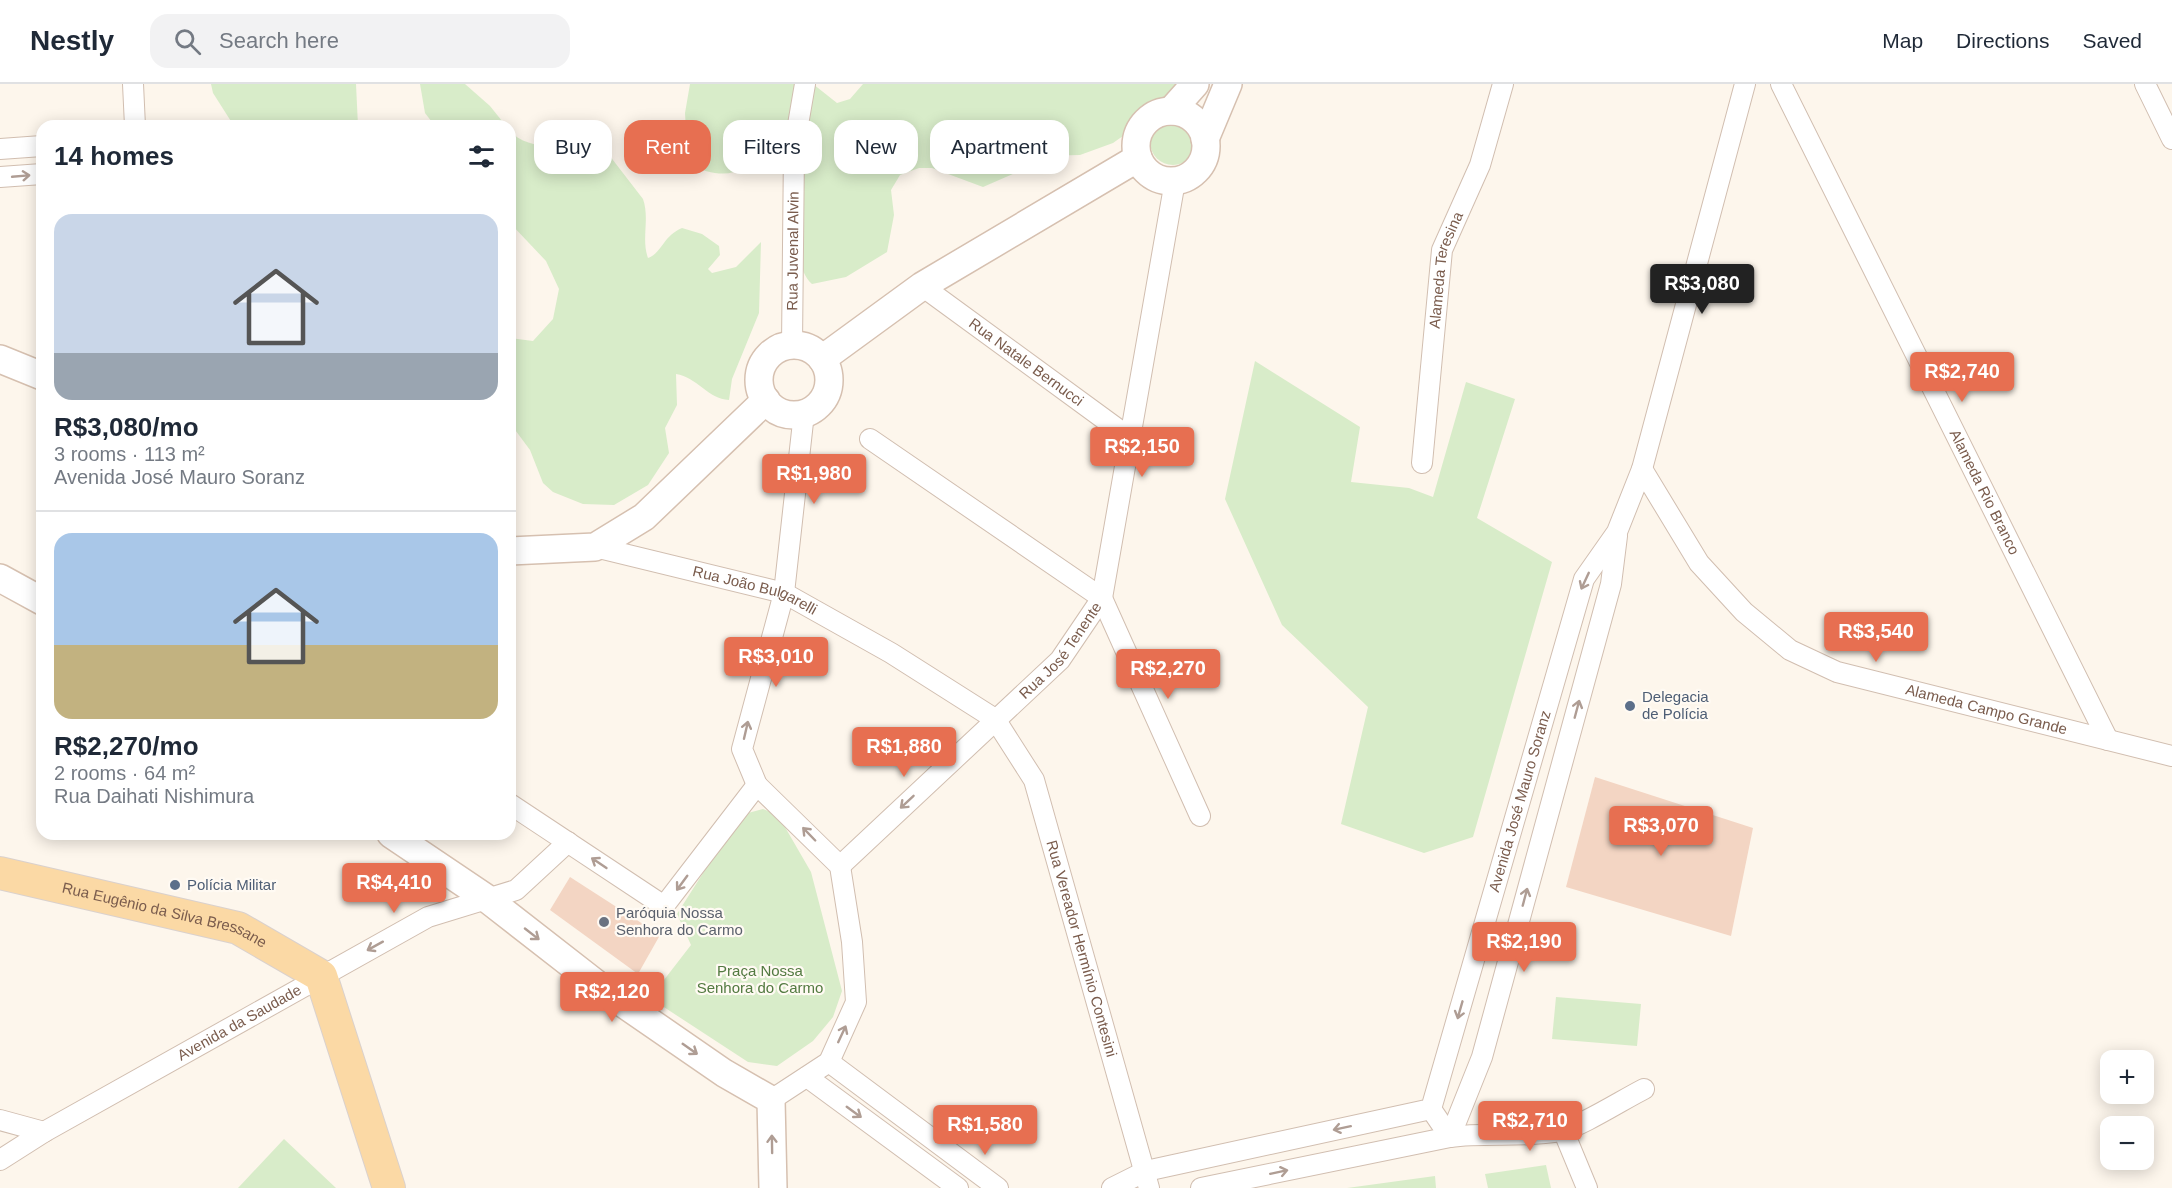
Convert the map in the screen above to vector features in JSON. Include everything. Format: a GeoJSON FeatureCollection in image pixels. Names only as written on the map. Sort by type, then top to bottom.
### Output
{"type":"FeatureCollection","features":[{"type":"Feature","properties":{"kind":"main road"},"geometry":{"type":"LineString","coordinates":[[1171,111],[1193,119],[1205,139],[1206,150],[1196,171],[1175,181],[1152,176],[1138,159],[1135,147],[1142,126],[1150,118],[1171,111],[1195,84]]}},
{"type":"Feature","properties":{"kind":"main road"},"geometry":{"type":"LineString","coordinates":[[1205,139],[1228,84]]}},
{"type":"Feature","properties":{"kind":"main road"},"geometry":{"type":"LineString","coordinates":[[822,359],[922,286],[1138,159]]}},
{"type":"Feature","properties":{"kind":"main road"},"geometry":{"type":"LineString","coordinates":[[792,345],[814,352],[822,359],[827,369],[827,391],[814,408],[804,413],[782,413],[766,400],[759,387],[759,375],[762,364],[770,354],[792,345]]}},
{"type":"Feature","properties":{"kind":"main road"},"geometry":{"type":"LineString","coordinates":[[0,359],[36,374]]}},
{"type":"Feature","properties":{"kind":"main road"},"geometry":{"type":"LineString","coordinates":[[516,551],[595,548],[644,517],[766,400]]}},
{"type":"Feature","properties":{"kind":"main road"},"geometry":{"type":"LineString","coordinates":[[0,578],[36,596]]}},
{"type":"Feature","properties":{"kind":"main road"},"geometry":{"type":"LineString","coordinates":[[400,840],[486,898],[608,993],[724,1073],[771,1100],[773,1188]]}},
{"type":"Feature","properties":{"kind":"main road","name":"Rua Eugênio da Silva Bressane"},"geometry":{"type":"LineString","coordinates":[[0,873],[238,928],[321,976]]}},
{"type":"Feature","properties":{"kind":"main road"},"geometry":{"type":"LineString","coordinates":[[321,976],[389,1188]]}},
{"type":"Feature","properties":{"kind":"street"},"geometry":{"type":"LineString","coordinates":[[133,84],[135,120]]}},
{"type":"Feature","properties":{"kind":"street","name":"Rua Juvenal Alvin"},"geometry":{"type":"LineString","coordinates":[[792,345],[794,148],[805,84]]}},
{"type":"Feature","properties":{"kind":"street","name":"Alameda Teresina"},"geometry":{"type":"LineString","coordinates":[[1422,464],[1442,250],[1480,165],[1503,84]]}},
{"type":"Feature","properties":{"kind":"street","name":"Avenida José Mauro Soranz"},"geometry":{"type":"LineString","coordinates":[[1431,1108],[1584,579],[1617,532],[1642,469],[1745,84]]}},
{"type":"Feature","properties":{"kind":"street","name":"Alameda Rio Branco"},"geometry":{"type":"LineString","coordinates":[[1781,84],[2108,740]]}},
{"type":"Feature","properties":{"kind":"street"},"geometry":{"type":"LineString","coordinates":[[2145,84],[2172,139]]}},
{"type":"Feature","properties":{"kind":"street"},"geometry":{"type":"LineString","coordinates":[[0,149],[36,146]]}},
{"type":"Feature","properties":{"kind":"street"},"geometry":{"type":"LineString","coordinates":[[0,177],[36,174]]}},
{"type":"Feature","properties":{"kind":"street","name":"Rua José Tenente"},"geometry":{"type":"LineString","coordinates":[[840,866],[995,718],[1060,660],[1102,598],[1175,181]]}},
{"type":"Feature","properties":{"kind":"street","name":"Rua Natale Bernucci"},"geometry":{"type":"LineString","coordinates":[[922,286],[1130,438]]}},
{"type":"Feature","properties":{"kind":"street"},"geometry":{"type":"LineString","coordinates":[[771,1100],[829,1062],[856,1002],[852,942],[840,866],[757,785],[742,749],[784,593],[804,413]]}},
{"type":"Feature","properties":{"kind":"street"},"geometry":{"type":"LineString","coordinates":[[870,439],[1102,598],[1200,816]]}},
{"type":"Feature","properties":{"kind":"street","name":"Alameda Campo Grande"},"geometry":{"type":"LineString","coordinates":[[1642,469],[1699,563],[1744,612],[1790,650],[1837,672],[2172,756]]}},
{"type":"Feature","properties":{"kind":"street","name":"Avenida José Mauro Soranz"},"geometry":{"type":"LineString","coordinates":[[1450,1137],[1482,1057],[1611,584],[1617,532]]}},
{"type":"Feature","properties":{"kind":"street","name":"Rua João Bulgarelli"},"geometry":{"type":"LineString","coordinates":[[595,548],[784,593],[891,653],[995,718]]}},
{"type":"Feature","properties":{"kind":"street","name":"Rua Vereador Hermínio Contesini"},"geometry":{"type":"LineString","coordinates":[[995,718],[1034,780],[1148,1180]]}},
{"type":"Feature","properties":{"kind":"street"},"geometry":{"type":"LineString","coordinates":[[516,808],[664,906],[757,785]]}},
{"type":"Feature","properties":{"kind":"street","name":"Avenida da Saudade"},"geometry":{"type":"LineString","coordinates":[[0,1160],[44,1132],[428,917],[516,890],[568,842]]}},
{"type":"Feature","properties":{"kind":"street"},"geometry":{"type":"LineString","coordinates":[[829,1062],[998,1188]]}},
{"type":"Feature","properties":{"kind":"street"},"geometry":{"type":"LineString","coordinates":[[807,1077],[958,1188]]}},
{"type":"Feature","properties":{"kind":"street"},"geometry":{"type":"LineString","coordinates":[[1201,1188],[1450,1137],[1466,1135],[1494,1137],[1563,1130],[1644,1089]]}},
{"type":"Feature","properties":{"kind":"street"},"geometry":{"type":"LineString","coordinates":[[1112,1188],[1431,1108],[1450,1137]]}},
{"type":"Feature","properties":{"kind":"street"},"geometry":{"type":"LineString","coordinates":[[0,1120],[44,1132]]}},
{"type":"Feature","properties":{"kind":"street"},"geometry":{"type":"LineString","coordinates":[[1563,1130],[1587,1188]]}},
{"type":"Feature","properties":{"kind":"street"},"geometry":{"type":"LineString","coordinates":[[934,1171],[950,1154]]}},
{"type":"Feature","properties":{"kind":"green space"},"geometry":{"type":"Polygon","coordinates":[[[211,84],[356,84],[358,120],[230,120],[213,93],[211,84]]]}},
{"type":"Feature","properties":{"kind":"green space"},"geometry":{"type":"Polygon","coordinates":[[[420,84],[465,84],[490,106],[501,120],[430,120],[425,113],[420,84]]]}},
{"type":"Feature","properties":{"kind":"green space"},"geometry":{"type":"Polygon","coordinates":[[[690,84],[813,84],[837,103],[850,99],[863,84],[1179,84],[1140,124],[1113,143],[1080,155],[1069,155],[1069,120],[930,120],[930,168],[918,168],[918,120],[834,120],[834,174],[903,174],[891,190],[894,215],[887,252],[846,277],[812,284],[804,273],[796,240],[795,174],[822,174],[822,120],[723,120],[723,173],[717,173],[711,172],[711,120],[685,120],[690,84]]]}},
{"type":"Feature","properties":{"kind":"green space"},"geometry":{"type":"Polygon","coordinates":[[[1173,119],[1189,126],[1196,142],[1189,158],[1173,165],[1157,158],[1150,142],[1157,126],[1173,119]]]}},
{"type":"Feature","properties":{"kind":"green space"},"geometry":{"type":"Polygon","coordinates":[[[516,137],[534,144],[534,174],[612,174],[612,159],[643,199],[646,214],[645,244],[648,258],[657,252],[670,236],[682,228],[702,234],[719,246],[720,255],[708,269],[712,273],[736,267],[761,242],[759,313],[732,379],[729,400],[715,396],[690,379],[676,374],[677,405],[665,428],[669,453],[648,485],[614,505],[583,504],[553,492],[543,483],[530,450],[516,431],[516,339],[533,341],[553,319],[559,289],[546,261],[516,229],[516,137]]]}},
{"type":"Feature","properties":{"kind":"green space"},"geometry":{"type":"Polygon","coordinates":[[[948,174],[1013,174],[983,187],[948,174]]]}},
{"type":"Feature","properties":{"kind":"green space"},"geometry":{"type":"Polygon","coordinates":[[[1255,361],[1360,427],[1351,482],[1409,488],[1433,497],[1466,382],[1515,399],[1477,518],[1552,562],[1473,837],[1424,853],[1341,824],[1368,707],[1282,625],[1225,499],[1255,361]]]}},
{"type":"Feature","properties":{"kind":"green space","name":"Praça Nossa Senhora do Carmo"},"geometry":{"type":"Polygon","coordinates":[[[763,809],[778,815],[811,872],[842,991],[833,1017],[813,1041],[777,1066],[748,1062],[650,998],[691,945],[677,914],[733,826],[748,813],[763,809]]]}},
{"type":"Feature","properties":{"kind":"green space"},"geometry":{"type":"Polygon","coordinates":[[[1556,997],[1641,1004],[1637,1046],[1552,1039],[1556,997]]]}},
{"type":"Feature","properties":{"kind":"green space"},"geometry":{"type":"Polygon","coordinates":[[[284,1139],[336,1188],[238,1188],[284,1139]]]}},
{"type":"Feature","properties":{"kind":"green space"},"geometry":{"type":"Polygon","coordinates":[[[1546,1165],[1551,1188],[1488,1188],[1485,1174],[1546,1165]]]}},
{"type":"Feature","properties":{"kind":"green space"},"geometry":{"type":"Polygon","coordinates":[[[1435,1176],[1436,1188],[1347,1188],[1435,1176]]]}},
{"type":"Feature","properties":{"kind":"building"},"geometry":{"type":"Polygon","coordinates":[[[1595,777],[1753,828],[1731,936],[1566,887],[1595,777]]]}},
{"type":"Feature","properties":{"kind":"building","name":"Paróquia Nossa Senhora do Carmo"},"geometry":{"type":"Polygon","coordinates":[[[570,877],[660,935],[638,974],[550,910],[570,877]]]}},
{"type":"Feature","properties":{"kind":"place","name":"Delegacia de Polícia"},"geometry":{"type":"Point","coordinates":[1630,706]}},
{"type":"Feature","properties":{"kind":"place","name":"Polícia Militar"},"geometry":{"type":"Point","coordinates":[175,885]}},
{"type":"Feature","properties":{"kind":"place","name":"Paróquia Nossa Senhora do Carmo"},"geometry":{"type":"Point","coordinates":[604,922]}}]}
